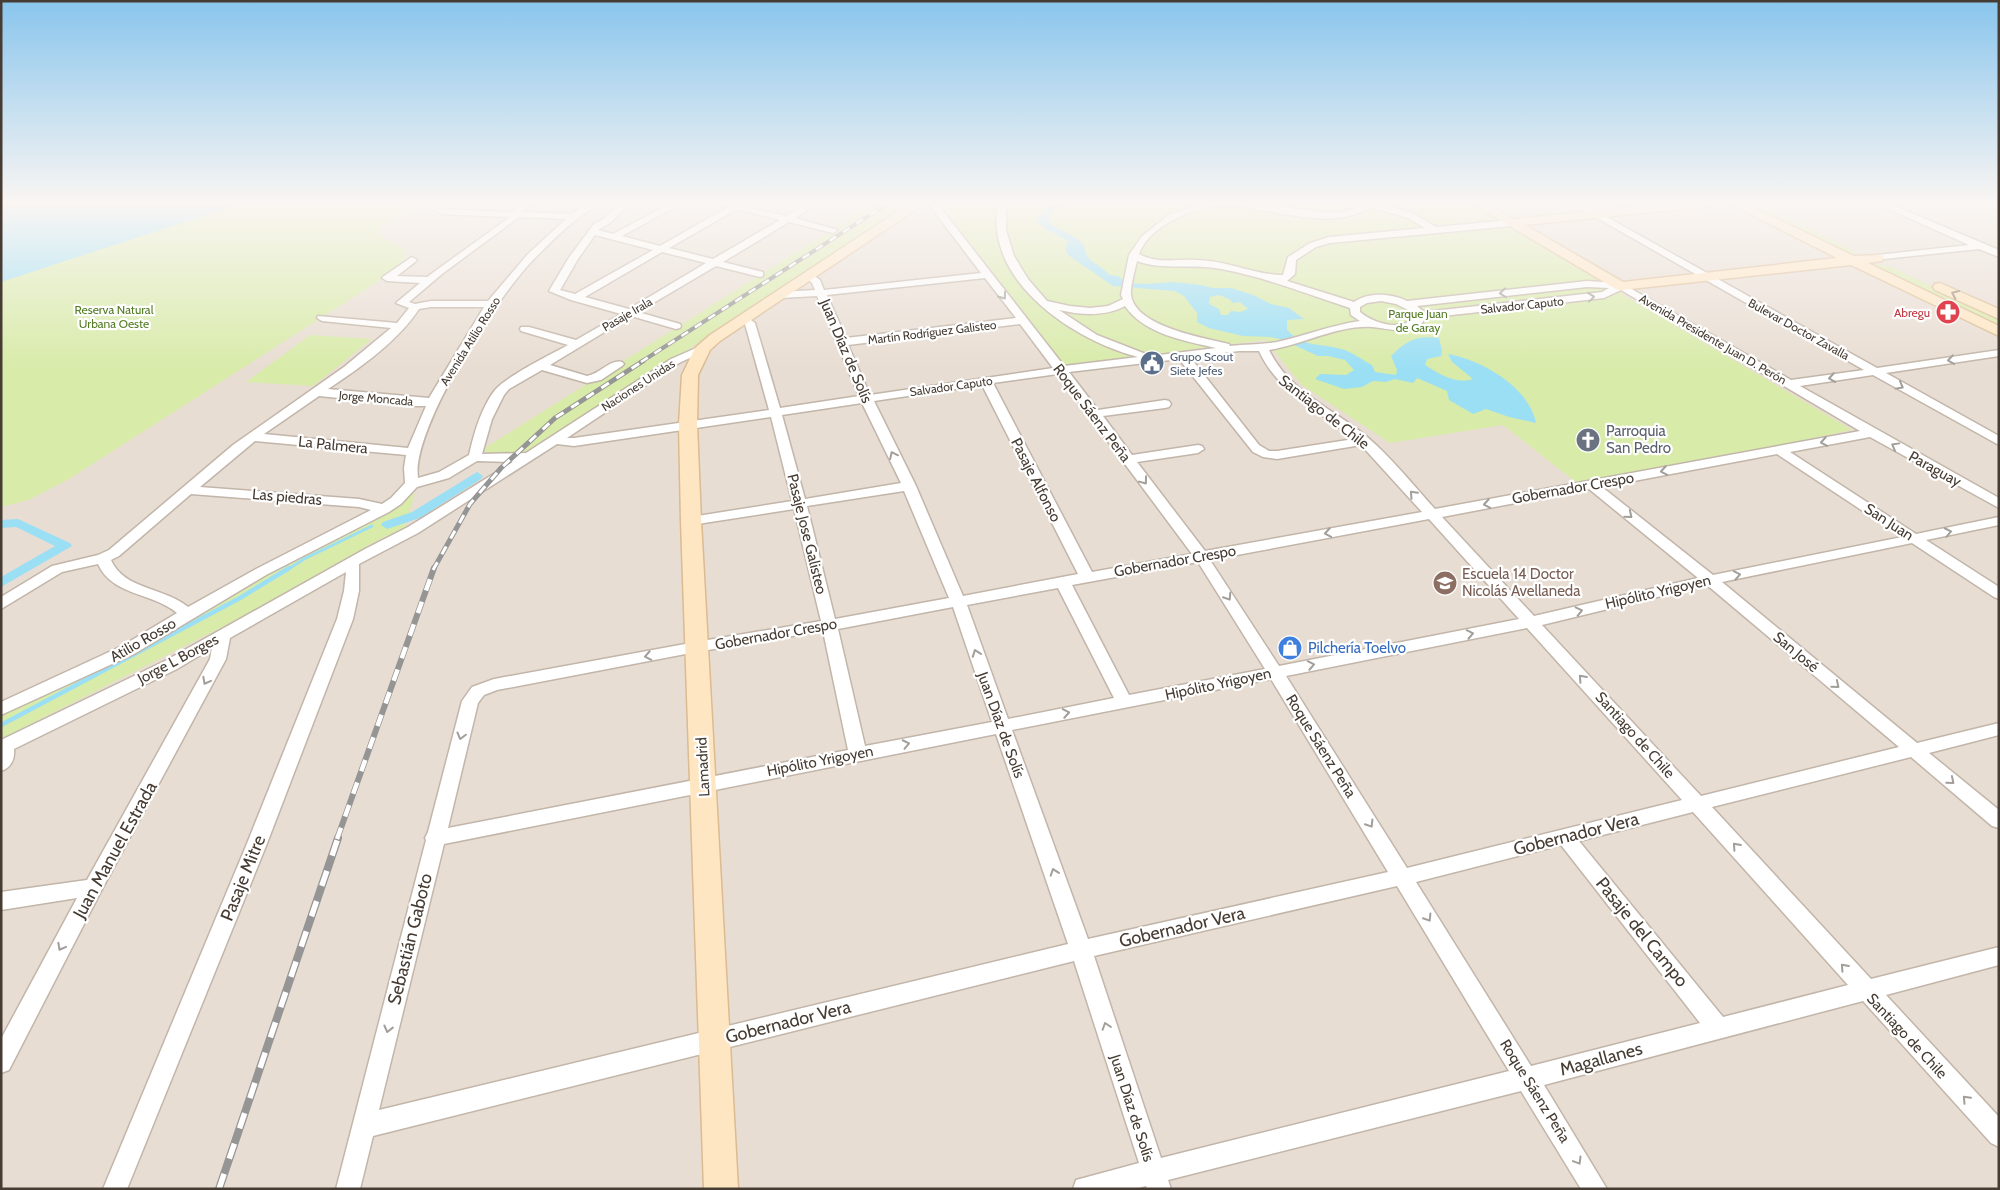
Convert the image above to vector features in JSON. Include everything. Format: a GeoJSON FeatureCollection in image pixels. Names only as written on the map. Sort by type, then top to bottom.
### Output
{"type":"FeatureCollection","features":[{"type":"Feature","properties":{"kind":"street"},"geometry":{"type":"LineString","coordinates":[[459,258],[401,303],[415,307],[430,304],[490,304]]}},
{"type":"Feature","properties":{"kind":"street","name":"Avenida Atilio Rosso"},"geometry":{"type":"LineString","coordinates":[[412,484],[410,468],[412,452],[433,402],[490,304],[530,258]]}},
{"type":"Feature","properties":{"kind":"street"},"geometry":{"type":"LineString","coordinates":[[574,258],[554,291],[676,326]]}},
{"type":"Feature","properties":{"kind":"street"},"geometry":{"type":"LineString","coordinates":[[575,298],[644,258]]}},
{"type":"Feature","properties":{"kind":"street"},"geometry":{"type":"LineString","coordinates":[[692,258],[760,274]]}},
{"type":"Feature","properties":{"kind":"street","name":"Pasaje Irala"},"geometry":{"type":"LineString","coordinates":[[475,457],[497,394],[505,387],[722,258]]}},
{"type":"Feature","properties":{"kind":"street","name":"Naciones Unidas"},"geometry":{"type":"LineString","coordinates":[[352,563],[422,525],[675,361],[703,348],[744,318],[836,258]]}},
{"type":"Feature","properties":{"kind":"street","name":"Roque Sáenz Peña"},"geometry":{"type":"LineString","coordinates":[[974,258],[1201,556],[1275,672],[1595,1189]]}},
{"type":"Feature","properties":{"kind":"street"},"geometry":{"type":"LineString","coordinates":[[1010,258],[1022,280],[1044,303],[1075,326],[1115,348],[1158,358]]}},
{"type":"Feature","properties":{"kind":"street"},"geometry":{"type":"LineString","coordinates":[[1127,301],[1134,258]]}},
{"type":"Feature","properties":{"kind":"street"},"geometry":{"type":"LineString","coordinates":[[1137,258],[1142,261],[1206,263],[1233,268],[1305,291],[1356,310],[1373,324]]}},
{"type":"Feature","properties":{"kind":"street"},"geometry":{"type":"LineString","coordinates":[[1294,258],[1291,259],[1290,274],[1305,291]]}},
{"type":"Feature","properties":{"kind":"street","name":"Avenida Presidente Juan D. Perón"},"geometry":{"type":"LineString","coordinates":[[1571,258],[1872,433]]}},
{"type":"Feature","properties":{"kind":"street","name":"Bulevar Doctor Zavalla"},"geometry":{"type":"LineString","coordinates":[[1672,258],[1999,441]]}},
{"type":"Feature","properties":{"kind":"street"},"geometry":{"type":"LineString","coordinates":[[1845,258],[1999,332]]}},
{"type":"Feature","properties":{"kind":"street"},"geometry":{"type":"LineString","coordinates":[[1877,258],[1903,270]]}},
{"type":"Feature","properties":{"kind":"street","name":"Salvador Caputo"},"geometry":{"type":"LineString","coordinates":[[1408,304],[1587,284],[1621,286],[1881,258]]}},
{"type":"Feature","properties":{"kind":"street"},"geometry":{"type":"LineString","coordinates":[[412,260],[388,278],[429,280]]}},
{"type":"Feature","properties":{"kind":"street"},"geometry":{"type":"LineString","coordinates":[[1130,281],[1143,268],[1164,262]]}},
{"type":"Feature","properties":{"kind":"street"},"geometry":{"type":"LineString","coordinates":[[1265,278],[1282,279],[1290,274]]}},
{"type":"Feature","properties":{"kind":"street","name":"Juan Díaz de Solís"},"geometry":{"type":"LineString","coordinates":[[809,275],[816,282],[866,398],[909,486],[958,601],[1081,950],[1156,1180]]}},
{"type":"Feature","properties":{"kind":"street"},"geometry":{"type":"LineString","coordinates":[[780,294],[820,293],[988,275]]}},
{"type":"Feature","properties":{"kind":"street"},"geometry":{"type":"LineString","coordinates":[[1929,282],[1999,315]]}},
{"type":"Feature","properties":{"kind":"street","name":"Salvador Caputo"},"geometry":{"type":"LineString","coordinates":[[554,440],[574,442],[1061,370],[1239,348],[1262,348],[1348,325],[1373,324],[1403,327],[1417,322],[1421,315],[1604,295],[1621,286]]}},
{"type":"Feature","properties":{"kind":"street"},"geometry":{"type":"LineString","coordinates":[[1348,325],[1354,320],[1356,310],[1364,300],[1381,298],[1408,304],[1414,307],[1421,315]]}},
{"type":"Feature","properties":{"kind":"street"},"geometry":{"type":"LineString","coordinates":[[1044,303],[1063,308],[1088,310],[1115,307],[1127,301]]}},
{"type":"Feature","properties":{"kind":"street"},"geometry":{"type":"LineString","coordinates":[[1127,301],[1142,316],[1168,331],[1203,341],[1239,348]]}},
{"type":"Feature","properties":{"kind":"street"},"geometry":{"type":"LineString","coordinates":[[2,607],[57,569],[102,558],[114,553],[253,437],[307,398],[319,392],[400,326],[413,312],[415,307]]}},
{"type":"Feature","properties":{"kind":"street"},"geometry":{"type":"LineString","coordinates":[[322,318],[400,326]]}},
{"type":"Feature","properties":{"kind":"street","name":"Pasaje Jose Galisteo"},"geometry":{"type":"LineString","coordinates":[[744,318],[750,323],[776,412],[830,624],[858,754]]}},
{"type":"Feature","properties":{"kind":"street","name":"Martín Rodríguez Galisteo"},"geometry":{"type":"LineString","coordinates":[[843,342],[1021,321]]}},
{"type":"Feature","properties":{"kind":"street"},"geometry":{"type":"LineString","coordinates":[[525,329],[576,344]]}},
{"type":"Feature","properties":{"kind":"street","name":"Lamadrid"},"geometry":{"type":"LineString","coordinates":[[703,348],[690,375],[688,424],[696,647],[722,1189]]}},
{"type":"Feature","properties":{"kind":"street","name":"Santiago de Chile"},"geometry":{"type":"LineString","coordinates":[[1262,348],[1267,360],[1279,377],[1364,441],[1532,622],[1999,1135]]}},
{"type":"Feature","properties":{"kind":"street"},"geometry":{"type":"LineString","coordinates":[[1790,384],[1999,353]]}},
{"type":"Feature","properties":{"kind":"street"},"geometry":{"type":"LineString","coordinates":[[1182,355],[1255,448],[1266,455],[1277,455],[1364,441]]}},
{"type":"Feature","properties":{"kind":"street"},"geometry":{"type":"LineString","coordinates":[[539,365],[587,380],[597,378],[618,364]]}},
{"type":"Feature","properties":{"kind":"street","name":"Pasaje Alfonso"},"geometry":{"type":"LineString","coordinates":[[986,381],[1086,577]]}},
{"type":"Feature","properties":{"kind":"street","name":"Jorge Moncada"},"geometry":{"type":"LineString","coordinates":[[319,392],[433,402]]}},
{"type":"Feature","properties":{"kind":"street"},"geometry":{"type":"LineString","coordinates":[[1095,414],[1165,404]]}},
{"type":"Feature","properties":{"kind":"street","name":"Gobernador Crespo"},"geometry":{"type":"LineString","coordinates":[[478,691],[494,685],[696,647],[1063,582],[1872,433]]}},
{"type":"Feature","properties":{"kind":"street","name":"Paraguay"},"geometry":{"type":"LineString","coordinates":[[1872,433],[1999,504]]}},
{"type":"Feature","properties":{"kind":"street","name":"La Palmera"},"geometry":{"type":"LineString","coordinates":[[253,437],[412,452]]}},
{"type":"Feature","properties":{"kind":"street"},"geometry":{"type":"LineString","coordinates":[[1128,459],[1198,449]]}},
{"type":"Feature","properties":{"kind":"street","name":"San Juan"},"geometry":{"type":"LineString","coordinates":[[1779,450],[1999,594]]}},
{"type":"Feature","properties":{"kind":"street"},"geometry":{"type":"LineString","coordinates":[[187,614],[261,572],[384,509],[396,501],[412,484],[444,475],[475,457],[498,459],[531,456]]}},
{"type":"Feature","properties":{"kind":"street"},"geometry":{"type":"LineString","coordinates":[[496,477],[500,468],[498,459]]}},
{"type":"Feature","properties":{"kind":"street","name":"San José"},"geometry":{"type":"LineString","coordinates":[[1592,485],[1710,580],[1999,821]]}},
{"type":"Feature","properties":{"kind":"street"},"geometry":{"type":"LineString","coordinates":[[691,521],[909,486]]}},
{"type":"Feature","properties":{"kind":"street","name":"Las piedras"},"geometry":{"type":"LineString","coordinates":[[191,490],[359,503],[384,509]]}},
{"type":"Feature","properties":{"kind":"street","name":"Hipólito Yrigoyen"},"geometry":{"type":"LineString","coordinates":[[434,838],[1532,622],[1710,580],[1999,521]]}},
{"type":"Feature","properties":{"kind":"street","name":"Atilio Rosso"},"geometry":{"type":"LineString","coordinates":[[1,709],[106,661],[154,636],[187,614],[168,599],[136,590],[108,574],[102,558]]}},
{"type":"Feature","properties":{"kind":"street","name":"Jorge L Borges"},"geometry":{"type":"LineString","coordinates":[[3,753],[223,636],[352,563]]}},
{"type":"Feature","properties":{"kind":"street","name":"Pasaje Mitre"},"geometry":{"type":"LineString","coordinates":[[115,1189],[256,846],[345,619],[351,599],[354,576],[352,563]]}},
{"type":"Feature","properties":{"kind":"street"},"geometry":{"type":"LineString","coordinates":[[1063,582],[1125,703]]}},
{"type":"Feature","properties":{"kind":"street","name":"Juan Manuel Estrada"},"geometry":{"type":"LineString","coordinates":[[1,1062],[218,659],[223,636]]}},
{"type":"Feature","properties":{"kind":"street","name":"Sebastián Gaboto"},"geometry":{"type":"LineString","coordinates":[[348,1189],[434,838],[470,701],[478,691]]}},
{"type":"Feature","properties":{"kind":"street","name":"Gobernador Vera"},"geometry":{"type":"LineString","coordinates":[[364,1126],[1081,950],[1402,877],[1999,730]]}},
{"type":"Feature","properties":{"kind":"street","name":"Pasaje del Campo"},"geometry":{"type":"LineString","coordinates":[[1565,836],[1718,1028]]}},
{"type":"Feature","properties":{"kind":"street"},"geometry":{"type":"LineString","coordinates":[[1,901],[93,888]]}},
{"type":"Feature","properties":{"kind":"street","name":"Magallanes"},"geometry":{"type":"LineString","coordinates":[[1085,1189],[1156,1180],[1527,1078],[1999,956]]}},
{"type":"Feature","properties":{"kind":"shaded area"},"geometry":{"type":"Polygon","coordinates":[[[1,258],[1999,258],[1999,1189],[1,1189],[1,258]]]}},
{"type":"Feature","properties":{"kind":"green space","name":"Reserva Natural Urbana Oeste"},"geometry":{"type":"Polygon","coordinates":[[[1,258],[405,258],[399,268],[393,272],[69,479],[28,500],[1,507],[1,258]]]}},
{"type":"Feature","properties":{"kind":"green space"},"geometry":{"type":"Polygon","coordinates":[[[788,258],[828,258],[531,450],[500,456],[488,454],[485,449],[788,258]]]}},
{"type":"Feature","properties":{"kind":"green space","name":"Parque Juan de Garay"},"geometry":{"type":"Polygon","coordinates":[[[982,258],[1560,258],[1852,430],[1581,486],[1503,425],[1390,443],[1302,385],[1265,340],[1065,366],[982,258]]]}},
{"type":"Feature","properties":{"kind":"green space"},"geometry":{"type":"Polygon","coordinates":[[[1877,264],[1891,267],[1999,319],[1999,329],[1869,265],[1877,264]]]}},
{"type":"Feature","properties":{"kind":"green space"},"geometry":{"type":"Polygon","coordinates":[[[310,335],[372,339],[313,386],[246,382],[310,335]]]}},
{"type":"Feature","properties":{"kind":"green space"},"geometry":{"type":"Polygon","coordinates":[[[415,493],[405,528],[378,540],[234,621],[1,739],[1,712],[208,607],[371,520],[415,493]]]}},
{"type":"Feature","properties":{"kind":"water"},"geometry":{"type":"Polygon","coordinates":[[[1,258],[76,258],[1,282],[1,258]]]}},
{"type":"Feature","properties":{"kind":"water"},"geometry":{"type":"Polygon","coordinates":[[[1072,258],[1089,258],[1109,275],[1118,276],[1128,283],[1173,282],[1213,288],[1231,288],[1253,295],[1271,304],[1289,308],[1304,319],[1287,320],[1287,330],[1294,336],[1307,343],[1345,350],[1372,365],[1375,372],[1396,375],[1397,370],[1391,356],[1407,342],[1424,337],[1439,338],[1442,351],[1441,356],[1427,359],[1425,365],[1442,375],[1461,381],[1473,379],[1452,362],[1448,354],[1475,362],[1489,369],[1502,377],[1524,398],[1532,410],[1536,423],[1509,417],[1486,409],[1473,414],[1449,400],[1447,391],[1417,378],[1413,383],[1395,379],[1386,382],[1373,381],[1362,387],[1344,389],[1315,379],[1320,374],[1346,375],[1354,370],[1345,360],[1318,356],[1283,340],[1271,337],[1243,336],[1209,328],[1197,322],[1197,313],[1184,296],[1175,291],[1113,286],[1072,258]],[[1219,295],[1210,297],[1209,304],[1219,309],[1221,315],[1228,315],[1231,311],[1240,312],[1248,309],[1240,302],[1233,303],[1219,295]]]}},
{"type":"Feature","properties":{"kind":"waterway"},"geometry":{"type":"LineString","coordinates":[[387,525],[416,515],[477,476]]}},
{"type":"Feature","properties":{"kind":"waterway"},"geometry":{"type":"LineString","coordinates":[[1,524],[18,523],[65,546],[1,583]]}},
{"type":"Feature","properties":{"kind":"waterway"},"geometry":{"type":"LineString","coordinates":[[287,570],[304,559],[372,526]]}},
{"type":"Feature","properties":{"kind":"waterway"},"geometry":{"type":"LineString","coordinates":[[1,725],[240,598],[289,568]]}},
{"type":"Feature","properties":{"kind":"railway"},"geometry":{"type":"LineString","coordinates":[[641,362],[804,258]]}},
{"type":"Feature","properties":{"kind":"railway"},"geometry":{"type":"LineString","coordinates":[[434,569],[470,504],[501,468],[555,418],[643,361]]}},
{"type":"Feature","properties":{"kind":"railway"},"geometry":{"type":"LineString","coordinates":[[337,839],[434,569]]}},
{"type":"Feature","properties":{"kind":"railway"},"geometry":{"type":"LineString","coordinates":[[219,1189],[338,838]]}},
{"type":"Feature","properties":{"kind":"place","name":"Abregu"},"geometry":{"type":"Point","coordinates":[1948,312]}},
{"type":"Feature","properties":{"kind":"place","name":"Grupo Scout Siete Jefes"},"geometry":{"type":"Point","coordinates":[1152,363]}},
{"type":"Feature","properties":{"kind":"place","name":"Parroquia San Pedro"},"geometry":{"type":"Point","coordinates":[1588,440]}},
{"type":"Feature","properties":{"kind":"place","name":"Escuela 14 Doctor Nicolás Avellaneda"},"geometry":{"type":"Point","coordinates":[1445,583]}},
{"type":"Feature","properties":{"kind":"place","name":"Pilchería Toelvo"},"geometry":{"type":"Point","coordinates":[1290,648]}}]}
